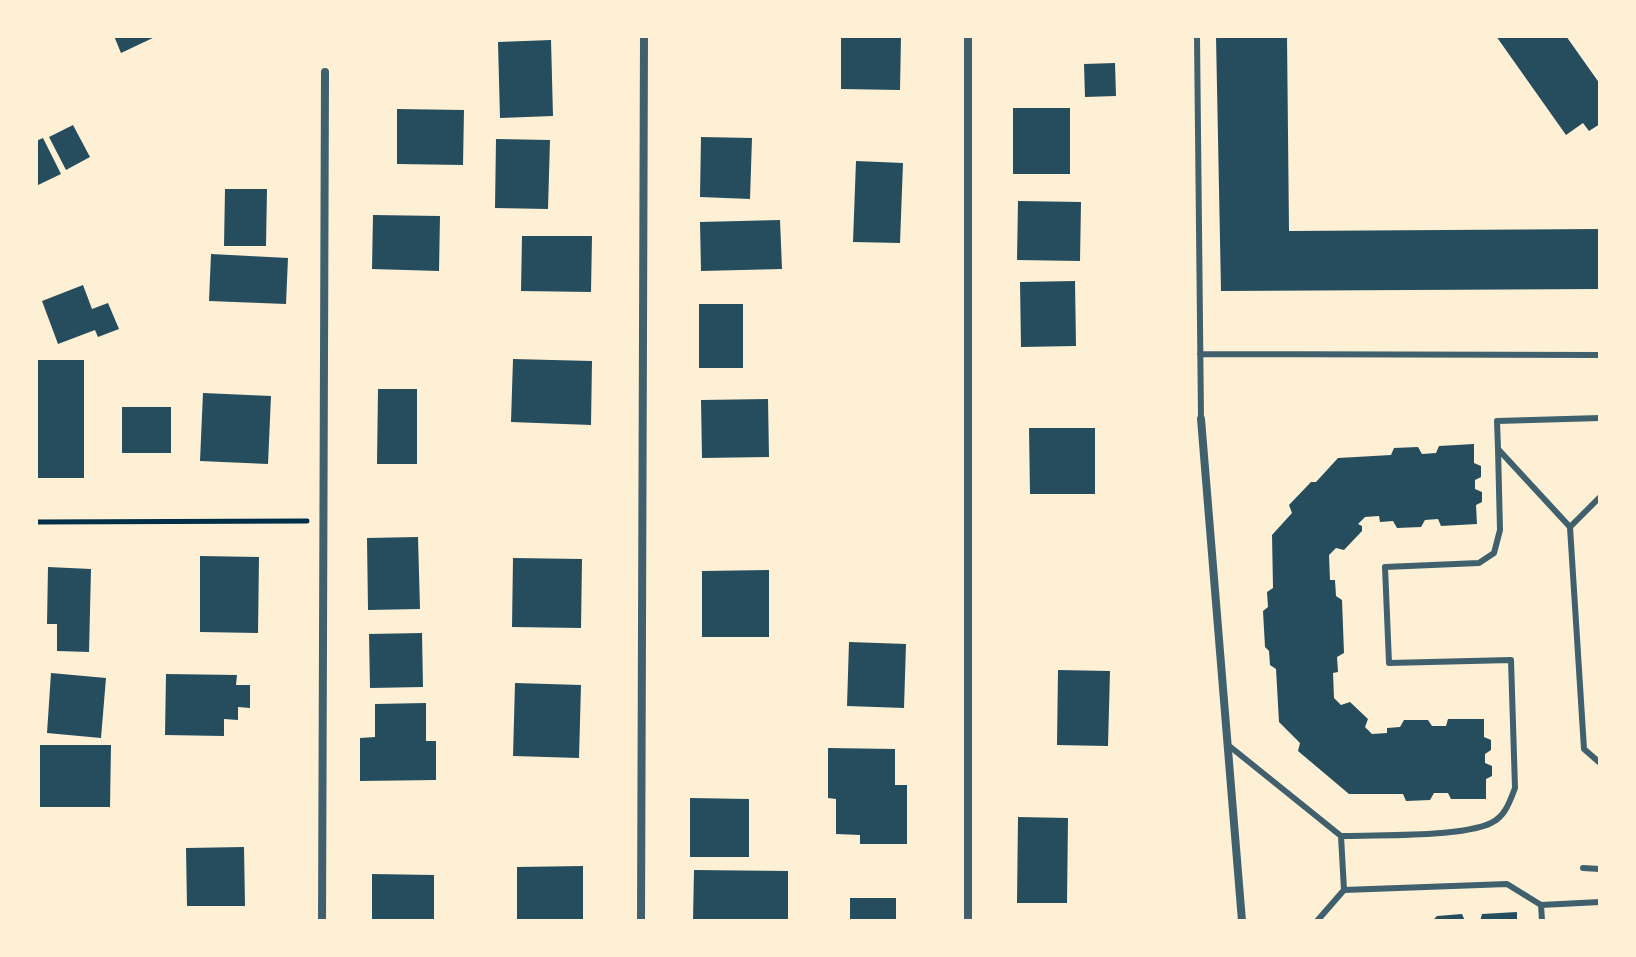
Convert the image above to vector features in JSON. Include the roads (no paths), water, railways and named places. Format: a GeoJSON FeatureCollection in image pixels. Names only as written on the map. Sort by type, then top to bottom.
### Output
{"type":"FeatureCollection","features":[{"type":"Feature","properties":{"kind":"street"},"geometry":{"type":"LineString","coordinates":[[641,921],[644,36]]}},
{"type":"Feature","properties":{"kind":"street"},"geometry":{"type":"LineString","coordinates":[[968,36],[968,921]]}},
{"type":"Feature","properties":{"kind":"street"},"geometry":{"type":"LineString","coordinates":[[322,921],[325,72]]}},
{"type":"Feature","properties":{"kind":"street"},"geometry":{"type":"LineString","coordinates":[[1201,419],[1242,921]]}},
{"type":"Feature","properties":{"kind":"lane"},"geometry":{"type":"LineString","coordinates":[[1197,36],[1201,419]]}},
{"type":"Feature","properties":{"kind":"lane"},"geometry":{"type":"LineString","coordinates":[[1200,354],[1600,355]]}},
{"type":"Feature","properties":{"kind":"lane"},"geometry":{"type":"LineString","coordinates":[[1228,745],[1341,836],[1472,830],[1494,822],[1508,806],[1515,788],[1511,660],[1389,663],[1385,567],[1479,563],[1494,553],[1500,530],[1497,421],[1600,418]]}},
{"type":"Feature","properties":{"kind":"lane"},"geometry":{"type":"LineString","coordinates":[[1498,449],[1570,527],[1584,749],[1600,763]]}},
{"type":"Feature","properties":{"kind":"lane"},"geometry":{"type":"LineString","coordinates":[[1570,527],[1600,497]]}},
{"type":"Feature","properties":{"kind":"lane"},"geometry":{"type":"LineString","coordinates":[[1317,921],[1344,890],[1341,836]]}},
{"type":"Feature","properties":{"kind":"lane"},"geometry":{"type":"LineString","coordinates":[[1583,868],[1600,869]]}},
{"type":"Feature","properties":{"kind":"lane"},"geometry":{"type":"LineString","coordinates":[[1344,890],[1507,884],[1541,905],[1600,902]]}},
{"type":"Feature","properties":{"kind":"lane"},"geometry":{"type":"LineString","coordinates":[[1541,905],[1542,921]]}}]}
